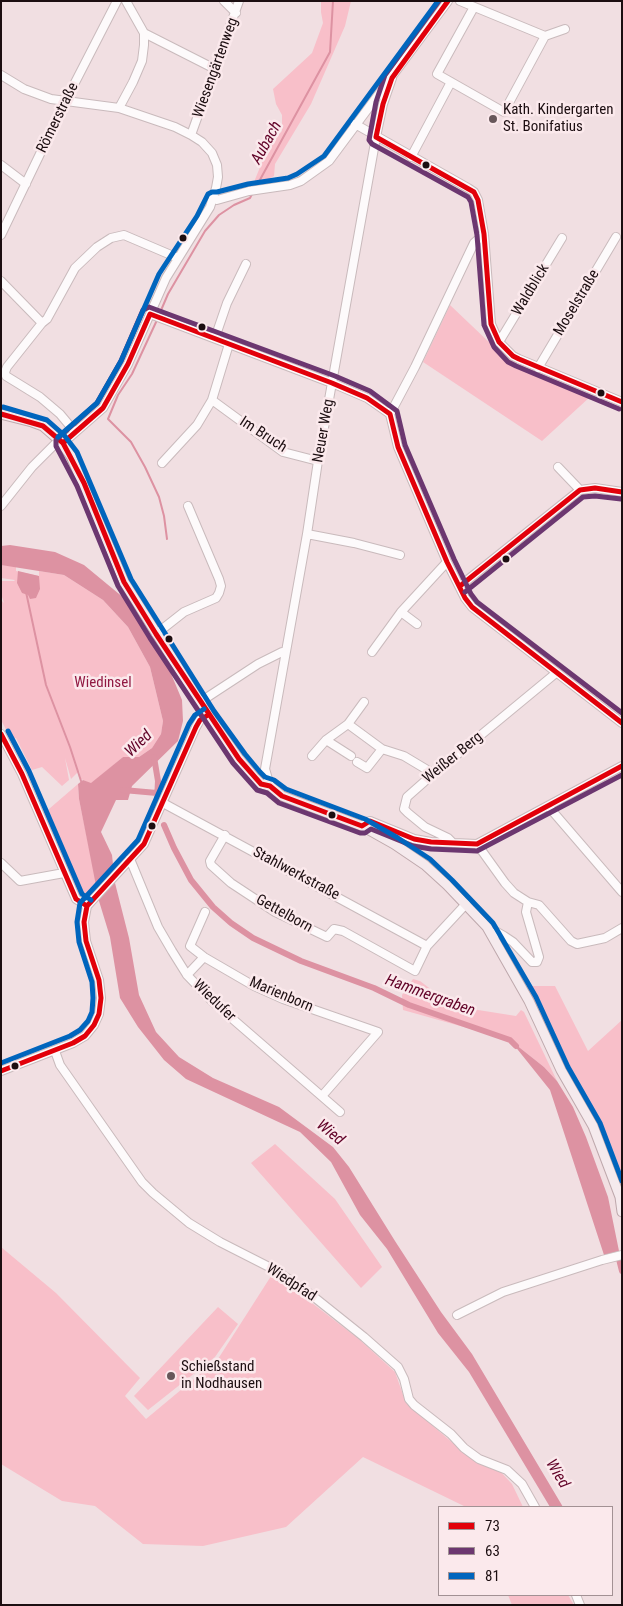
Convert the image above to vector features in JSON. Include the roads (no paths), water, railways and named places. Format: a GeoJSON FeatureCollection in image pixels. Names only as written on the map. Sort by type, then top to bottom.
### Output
{"type":"FeatureCollection","features":[{"type":"Feature","properties":{"kind":"main road"},"geometry":{"type":"LineString","coordinates":[[1,414],[43,426],[61,442],[72,456],[124,582],[208,714],[247,769],[261,784],[270,786],[282,796],[362,826],[394,844],[425,865],[466,904],[491,934],[529,1001],[561,1070],[593,1126],[620,1197],[622,1212]]}},
{"type":"Feature","properties":{"kind":"street","name":"Römerstraße"},"geometry":{"type":"LineString","coordinates":[[1,235],[65,102],[117,1]]}},
{"type":"Feature","properties":{"kind":"street"},"geometry":{"type":"LineString","coordinates":[[119,108],[134,82],[142,61],[144,33],[126,1]]}},
{"type":"Feature","properties":{"kind":"street"},"geometry":{"type":"LineString","coordinates":[[224,1],[236,13]]}},
{"type":"Feature","properties":{"kind":"street","name":"Wiesengärtenweg"},"geometry":{"type":"LineString","coordinates":[[191,135],[239,1]]}},
{"type":"Feature","properties":{"kind":"street"},"geometry":{"type":"LineString","coordinates":[[214,199],[217,200],[249,191],[290,185],[313,174],[329,161],[448,1]]}},
{"type":"Feature","properties":{"kind":"street"},"geometry":{"type":"LineString","coordinates":[[460,1],[545,36],[565,30]]}},
{"type":"Feature","properties":{"kind":"street"},"geometry":{"type":"LineString","coordinates":[[474,7],[437,74],[504,112],[545,36]]}},
{"type":"Feature","properties":{"kind":"street"},"geometry":{"type":"LineString","coordinates":[[144,33],[216,69]]}},
{"type":"Feature","properties":{"kind":"street"},"geometry":{"type":"LineString","coordinates":[[1,75],[24,89],[51,99],[119,108],[156,120],[191,135],[202,142],[212,153],[217,165],[218,177],[214,199],[203,220],[166,278],[156,317],[103,408],[99,414],[36,462],[1,506]]}},
{"type":"Feature","properties":{"kind":"street","name":"Neuer Weg"},"geometry":{"type":"LineString","coordinates":[[270,786],[265,769],[376,137],[383,104],[392,78]]}},
{"type":"Feature","properties":{"kind":"street"},"geometry":{"type":"LineString","coordinates":[[411,157],[451,82]]}},
{"type":"Feature","properties":{"kind":"street"},"geometry":{"type":"LineString","coordinates":[[355,124],[474,192],[478,200],[484,234],[491,324],[499,342],[513,356],[622,402]]}},
{"type":"Feature","properties":{"kind":"street"},"geometry":{"type":"LineString","coordinates":[[1,165],[26,184]]}},
{"type":"Feature","properties":{"kind":"street"},"geometry":{"type":"LineString","coordinates":[[484,234],[474,243],[390,414],[398,447],[447,562],[472,607],[622,723]]}},
{"type":"Feature","properties":{"kind":"street"},"geometry":{"type":"LineString","coordinates":[[76,432],[60,414],[40,397],[9,379],[5,372],[6,367],[44,321],[75,268],[97,247],[111,238],[124,235],[178,258]]}},
{"type":"Feature","properties":{"kind":"street","name":"Moselstraße"},"geometry":{"type":"LineString","coordinates":[[538,368],[616,237]]}},
{"type":"Feature","properties":{"kind":"street","name":"Waldblick"},"geometry":{"type":"LineString","coordinates":[[499,342],[562,238]]}},
{"type":"Feature","properties":{"kind":"street"},"geometry":{"type":"LineString","coordinates":[[215,338],[227,303],[246,264]]}},
{"type":"Feature","properties":{"kind":"street"},"geometry":{"type":"LineString","coordinates":[[1,281],[44,321]]}},
{"type":"Feature","properties":{"kind":"street"},"geometry":{"type":"LineString","coordinates":[[156,317],[332,383],[367,398],[390,414]]}},
{"type":"Feature","properties":{"kind":"street"},"geometry":{"type":"LineString","coordinates":[[162,463],[197,425],[212,400],[228,344]]}},
{"type":"Feature","properties":{"kind":"street","name":"Im Bruch"},"geometry":{"type":"LineString","coordinates":[[212,400],[283,452],[318,462]]}},
{"type":"Feature","properties":{"kind":"street"},"geometry":{"type":"LineString","coordinates":[[558,467],[580,490]]}},
{"type":"Feature","properties":{"kind":"street"},"geometry":{"type":"LineString","coordinates":[[460,586],[580,490],[595,488],[622,492]]}},
{"type":"Feature","properties":{"kind":"street"},"geometry":{"type":"LineString","coordinates":[[156,634],[184,612],[216,598],[221,586],[188,506]]}},
{"type":"Feature","properties":{"kind":"street"},"geometry":{"type":"LineString","coordinates":[[307,534],[354,543],[400,555]]}},
{"type":"Feature","properties":{"kind":"street"},"geometry":{"type":"LineString","coordinates":[[372,652],[401,612],[447,562]]}},
{"type":"Feature","properties":{"kind":"street"},"geometry":{"type":"LineString","coordinates":[[401,612],[417,624]]}},
{"type":"Feature","properties":{"kind":"street"},"geometry":{"type":"LineString","coordinates":[[200,702],[258,664],[282,652],[285,653]]}},
{"type":"Feature","properties":{"kind":"street","name":"Weißer Berg"},"geometry":{"type":"LineString","coordinates":[[453,843],[448,838],[425,827],[404,809],[408,798],[461,751],[556,673]]}},
{"type":"Feature","properties":{"kind":"street"},"geometry":{"type":"LineString","coordinates":[[312,756],[326,740],[348,724],[364,702]]}},
{"type":"Feature","properties":{"kind":"street"},"geometry":{"type":"LineString","coordinates":[[1,1071],[55,1051],[85,1036],[94,1026],[101,998],[99,980],[86,941],[84,922],[87,906],[144,844],[196,727],[200,720],[208,714]]}},
{"type":"Feature","properties":{"kind":"street"},"geometry":{"type":"LineString","coordinates":[[348,724],[382,749],[404,756],[434,774]]}},
{"type":"Feature","properties":{"kind":"street"},"geometry":{"type":"LineString","coordinates":[[1,734],[22,774],[76,899],[87,906]]}},
{"type":"Feature","properties":{"kind":"street"},"geometry":{"type":"LineString","coordinates":[[326,740],[374,774]]}},
{"type":"Feature","properties":{"kind":"street"},"geometry":{"type":"LineString","coordinates":[[367,768],[382,749]]}},
{"type":"Feature","properties":{"kind":"street"},"geometry":{"type":"LineString","coordinates":[[362,826],[370,822],[414,839],[431,842],[477,844],[622,766]]}},
{"type":"Feature","properties":{"kind":"street","name":"Stahlwerkstraße"},"geometry":{"type":"LineString","coordinates":[[163,803],[427,946]]}},
{"type":"Feature","properties":{"kind":"street"},"geometry":{"type":"LineString","coordinates":[[548,806],[622,892]]}},
{"type":"Feature","properties":{"kind":"street","name":"Gettelborn"},"geometry":{"type":"LineString","coordinates":[[225,835],[210,861],[211,865],[231,883],[275,912],[327,937],[334,929],[342,931],[415,971],[427,946]]}},
{"type":"Feature","properties":{"kind":"street"},"geometry":{"type":"LineString","coordinates":[[477,844],[514,893],[528,902],[539,905],[571,941],[577,944],[605,938],[622,928]]}},
{"type":"Feature","properties":{"kind":"street","name":"Wiedufer"},"geometry":{"type":"LineString","coordinates":[[130,859],[158,927],[187,975],[213,1002],[340,1112]]}},
{"type":"Feature","properties":{"kind":"street"},"geometry":{"type":"LineString","coordinates":[[1,863],[20,882],[64,873]]}},
{"type":"Feature","properties":{"kind":"street"},"geometry":{"type":"LineString","coordinates":[[491,934],[497,932],[504,936],[513,942],[532,962],[537,962],[539,958],[526,912],[528,902]]}},
{"type":"Feature","properties":{"kind":"street"},"geometry":{"type":"LineString","coordinates":[[427,946],[466,904]]}},
{"type":"Feature","properties":{"kind":"street","name":"Marienborn"},"geometry":{"type":"LineString","coordinates":[[205,912],[190,946],[204,958],[254,986],[378,1032],[322,1096]]}},
{"type":"Feature","properties":{"kind":"street"},"geometry":{"type":"LineString","coordinates":[[187,975],[204,958]]}},
{"type":"Feature","properties":{"kind":"street","name":"Wiedpfad"},"geometry":{"type":"LineString","coordinates":[[55,1051],[60,1065],[142,1182],[153,1193],[189,1223],[220,1242],[276,1271],[308,1293],[364,1337],[398,1367],[404,1379],[409,1399],[414,1405],[479,1459],[507,1470],[522,1484],[534,1506]]}},
{"type":"Feature","properties":{"kind":"street"},"geometry":{"type":"LineString","coordinates":[[456,1315],[503,1292],[622,1255]]}},
{"type":"Feature","properties":{"kind":"waterway","name":"Aubach"},"geometry":{"type":"LineString","coordinates":[[256,187],[330,52],[333,1]]}},
{"type":"Feature","properties":{"kind":"waterway","name":"Aubach"},"geometry":{"type":"LineString","coordinates":[[159,315],[168,294],[205,231],[219,215],[234,205],[250,198],[252,194]]}},
{"type":"Feature","properties":{"kind":"waterway","name":"Aubach"},"geometry":{"type":"LineString","coordinates":[[157,320],[132,374],[118,395],[108,419],[131,442],[145,467],[159,497],[167,539]]}},
{"type":"Feature","properties":{"kind":"waterway","name":"Wied"},"geometry":{"type":"LineString","coordinates":[[26,592],[46,685],[82,784]]}},
{"type":"Feature","properties":{"kind":"waterway","name":"Hammergraben"},"geometry":{"type":"LineString","coordinates":[[154,757],[158,781],[157,800]]}},
{"type":"Feature","properties":{"kind":"waterway"},"geometry":{"type":"LineString","coordinates":[[123,790],[157,793]]}},
{"type":"Feature","properties":{"kind":"waterway","name":"Hammergraben"},"geometry":{"type":"LineString","coordinates":[[164,825],[191,880],[213,907],[231,923],[253,938],[301,961],[374,988],[409,1005],[510,1040],[516,1046]]}},
{"type":"Feature","properties":{"kind":"waterway","name":"Hammergraben"},"geometry":{"type":"LineString","coordinates":[[619,1259],[622,1271]]}},
{"type":"Feature","properties":{"kind":"place","name":"Kath. Kindergarten St. Bonifatius"},"geometry":{"type":"Point","coordinates":[493,119]}},
{"type":"Feature","properties":{"kind":"place","name":"Schießstand in Nodhausen"},"geometry":{"type":"Point","coordinates":[171,1376]}},
{"type":"Feature","properties":{"kind":"park label","name":"Wiedinsel"},"geometry":{"type":"Point","coordinates":[103,683]}}]}
